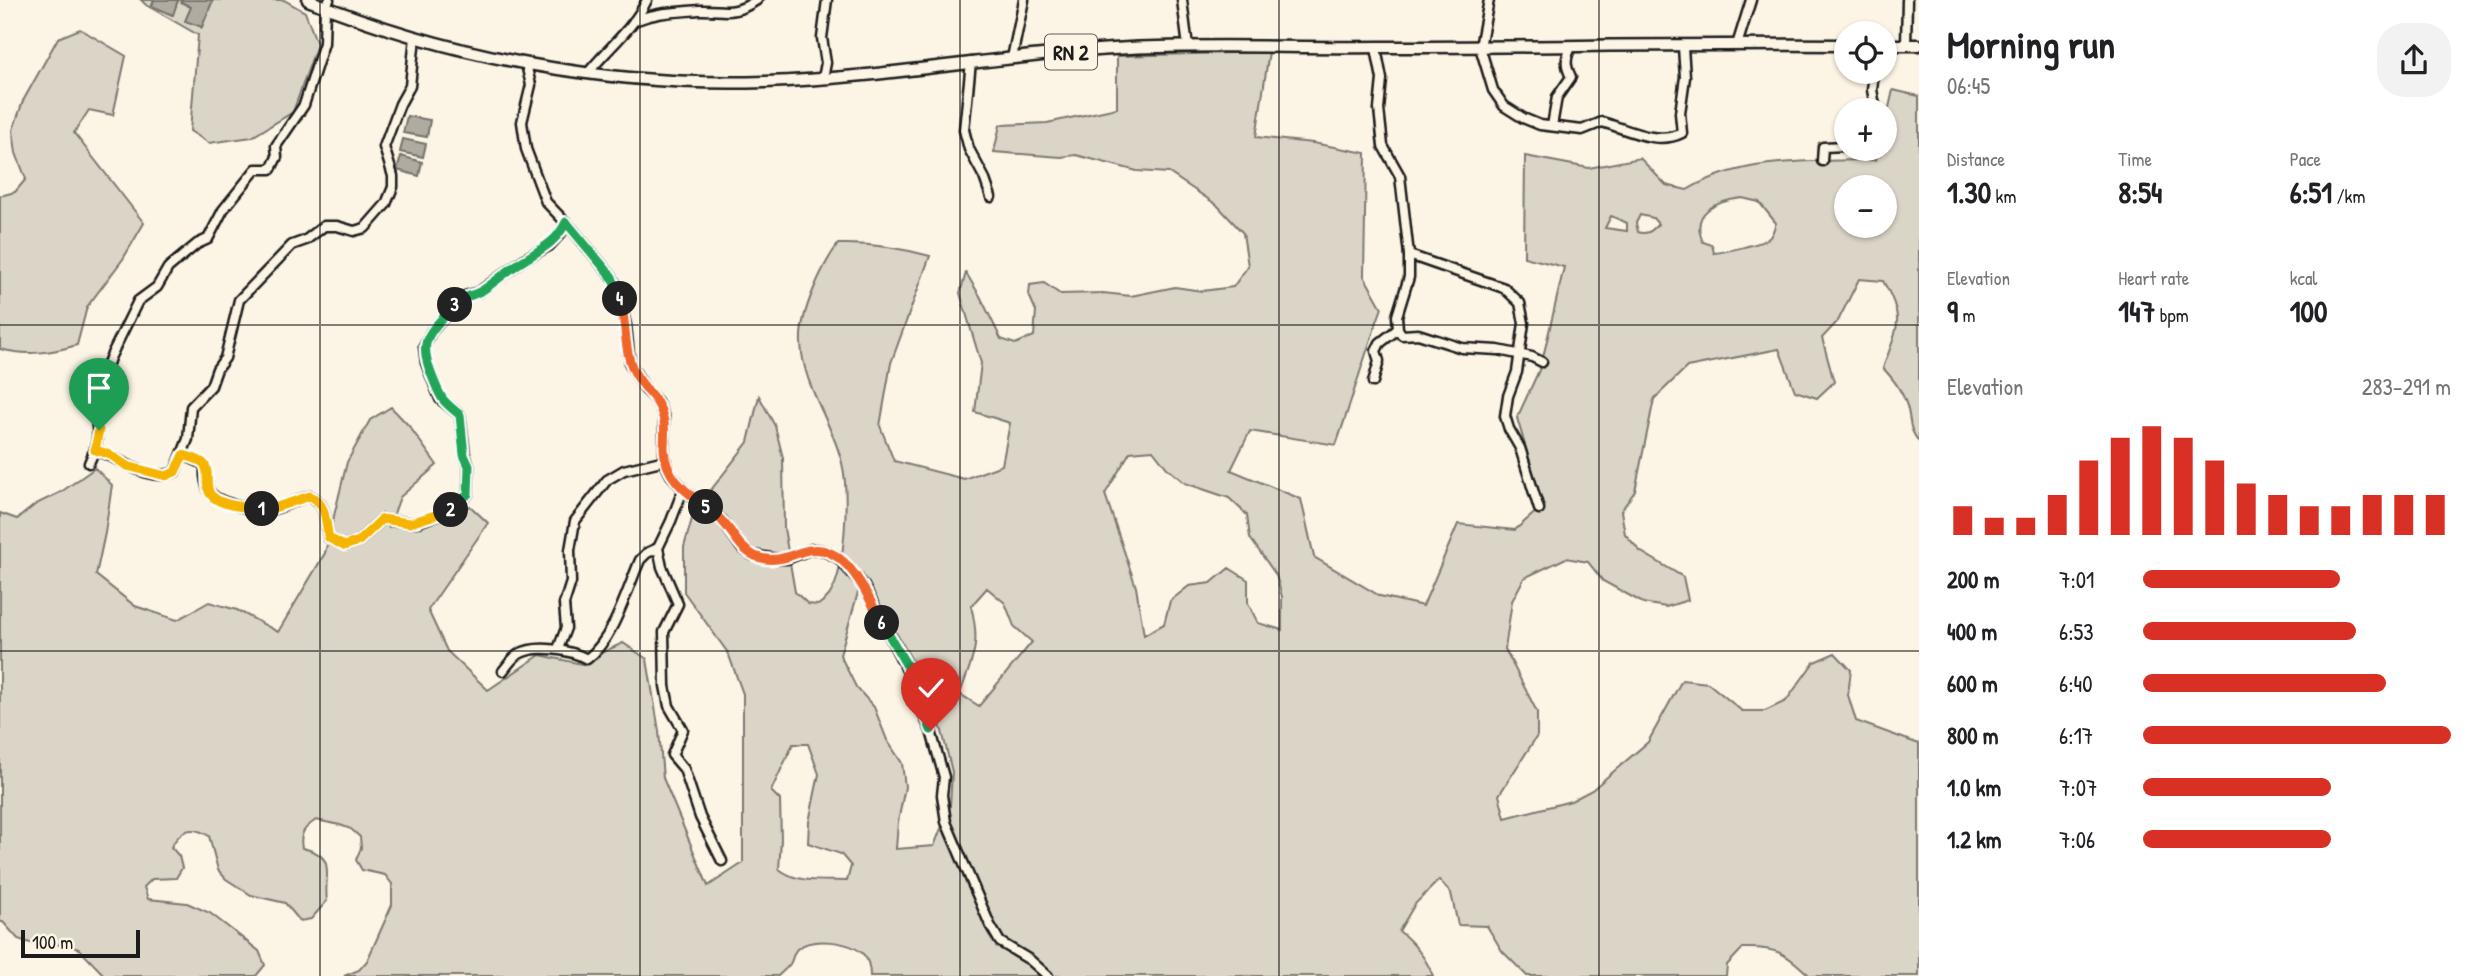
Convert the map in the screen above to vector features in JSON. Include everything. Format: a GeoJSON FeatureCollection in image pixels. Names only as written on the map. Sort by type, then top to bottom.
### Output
{"type":"FeatureCollection","features":[{"type":"Feature","properties":{"kind":"main road","name":"RN 2"},"geometry":{"type":"LineString","coordinates":[[308,0],[327,3],[446,47],[526,64],[671,81],[765,82],[823,78],[1117,49],[1834,45]]}},
{"type":"Feature","properties":{"kind":"main road"},"geometry":{"type":"LineString","coordinates":[[1897,45],[1919,45]]}},
{"type":"Feature","properties":{"kind":"street"},"geometry":{"type":"LineString","coordinates":[[588,73],[634,21],[647,0]]}},
{"type":"Feature","properties":{"kind":"street"},"geometry":{"type":"LineString","coordinates":[[634,21],[665,12],[737,10],[757,0]]}},
{"type":"Feature","properties":{"kind":"street"},"geometry":{"type":"LineString","coordinates":[[823,78],[826,63],[822,38],[827,0]]}},
{"type":"Feature","properties":{"kind":"street"},"geometry":{"type":"LineString","coordinates":[[1012,58],[1024,0]]}},
{"type":"Feature","properties":{"kind":"street"},"geometry":{"type":"LineString","coordinates":[[1182,0],[1188,47]]}},
{"type":"Feature","properties":{"kind":"street"},"geometry":{"type":"LineString","coordinates":[[1489,0],[1480,47],[1493,90],[1504,106],[1523,118],[1552,126],[1582,130],[1602,121],[1634,134],[1669,139],[1682,133],[1680,113],[1685,77],[1684,47]]}},
{"type":"Feature","properties":{"kind":"street"},"geometry":{"type":"LineString","coordinates":[[1737,45],[1751,0]]}},
{"type":"Feature","properties":{"kind":"street"},"geometry":{"type":"LineString","coordinates":[[1906,45],[1907,0]]}},
{"type":"Feature","properties":{"kind":"street"},"geometry":{"type":"LineString","coordinates":[[89,463],[99,430],[93,398],[138,301],[157,287],[168,268],[197,244],[208,239],[223,210],[257,169],[271,169],[275,164],[276,146],[304,105],[324,43],[327,3]]}},
{"type":"Feature","properties":{"kind":"street"},"geometry":{"type":"LineString","coordinates":[[95,450],[109,454],[127,466],[166,476],[175,472],[188,439],[191,407],[211,386],[217,369],[225,358],[239,300],[292,245],[306,240],[324,226],[337,226],[354,231],[365,228],[386,204],[393,187],[393,177],[384,147],[400,104],[410,86],[415,37]]}},
{"type":"Feature","properties":{"kind":"street"},"geometry":{"type":"LineString","coordinates":[[1552,126],[1557,97],[1571,77],[1566,66],[1566,55],[1572,46]]}},
{"type":"Feature","properties":{"kind":"street"},"geometry":{"type":"LineString","coordinates":[[1376,47],[1381,79],[1379,109],[1383,146],[1400,176],[1409,255],[1409,277],[1397,316],[1398,329],[1402,335],[1418,334],[1462,348],[1499,350],[1542,362]]}},
{"type":"Feature","properties":{"kind":"street"},"geometry":{"type":"LineString","coordinates":[[971,62],[964,130],[969,149],[991,197]]}},
{"type":"Feature","properties":{"kind":"street"},"geometry":{"type":"LineString","coordinates":[[526,64],[531,85],[522,122],[526,149],[547,202],[612,277],[617,287],[626,325],[630,364],[646,390],[657,401],[664,417],[665,460],[671,475],[687,493],[722,520],[741,547],[752,555],[787,559],[812,549],[821,550],[837,557],[864,586],[914,684],[944,777],[942,796],[946,822],[990,925],[1000,942],[1030,960],[1048,976]]}},
{"type":"Feature","properties":{"kind":"street"},"geometry":{"type":"LineString","coordinates":[[1822,161],[1823,146],[1834,146]]}},
{"type":"Feature","properties":{"kind":"street"},"geometry":{"type":"LineString","coordinates":[[183,455],[202,462],[206,467],[208,489],[213,497],[224,502],[268,510],[310,496],[318,499],[324,507],[329,538],[344,546],[359,541],[382,519],[410,523],[453,509],[468,494],[469,481],[460,415],[440,399],[426,363],[424,347],[431,332],[462,297],[479,292],[526,258],[549,246],[561,233],[566,222]]}},
{"type":"Feature","properties":{"kind":"street"},"geometry":{"type":"LineString","coordinates":[[1409,255],[1504,288],[1520,303],[1524,323],[1520,355],[1505,416],[1520,448],[1539,509]]}},
{"type":"Feature","properties":{"kind":"street"},"geometry":{"type":"LineString","coordinates":[[1373,382],[1379,361],[1376,351],[1380,343],[1398,329]]}},
{"type":"Feature","properties":{"kind":"street"},"geometry":{"type":"LineString","coordinates":[[558,649],[566,628],[564,604],[571,582],[570,550],[575,521],[607,480],[624,470],[665,460]]}},
{"type":"Feature","properties":{"kind":"street"},"geometry":{"type":"LineString","coordinates":[[687,493],[681,495],[658,548],[662,568],[678,604],[664,632],[665,686],[670,706],[682,730],[671,755],[684,769],[700,817],[722,861]]}},
{"type":"Feature","properties":{"kind":"street"},"geometry":{"type":"LineString","coordinates":[[503,671],[518,654],[558,649],[575,652],[587,659],[595,653],[613,624],[640,560],[658,548]]}},
{"type":"Feature","properties":{"kind":"shaded area"},"geometry":{"type":"Polygon","coordinates":[[[141,0],[154,0],[152,6],[172,15],[178,0],[182,0],[181,2],[191,7],[201,27],[212,0],[284,0],[305,12],[317,44],[293,112],[252,137],[209,143],[190,131],[198,35],[141,0]]]}},
{"type":"Feature","properties":{"kind":"shaded area"},"geometry":{"type":"Polygon","coordinates":[[[154,0],[178,0],[173,15],[152,6],[154,0]]]}},
{"type":"Feature","properties":{"kind":"shaded area"},"geometry":{"type":"Polygon","coordinates":[[[213,0],[202,27],[185,21],[191,7],[181,2],[213,0]]]}},
{"type":"Feature","properties":{"kind":"shaded area"},"geometry":{"type":"Polygon","coordinates":[[[80,29],[126,56],[113,115],[89,110],[74,133],[144,223],[123,259],[87,307],[77,345],[39,353],[0,349],[0,196],[15,192],[26,179],[16,153],[13,130],[23,101],[58,38],[80,29]]]}},
{"type":"Feature","properties":{"kind":"shaded area"},"geometry":{"type":"Polygon","coordinates":[[[1269,52],[1256,137],[1313,143],[1366,153],[1364,276],[1382,308],[1336,445],[1250,431],[1231,470],[1301,499],[1314,557],[1380,596],[1423,606],[1458,524],[1515,530],[1539,509],[1540,496],[1517,418],[1541,366],[1564,267],[1524,257],[1525,156],[1589,168],[1640,158],[1666,185],[1687,190],[1709,179],[1755,166],[1803,161],[1897,161],[1897,98],[1891,98],[1893,90],[1919,96],[1919,442],[1911,428],[1903,395],[1883,368],[1895,333],[1897,315],[1883,281],[1859,279],[1838,321],[1822,338],[1834,382],[1817,398],[1795,391],[1779,349],[1687,367],[1654,399],[1635,491],[1621,511],[1625,534],[1640,551],[1683,577],[1688,600],[1666,607],[1643,603],[1603,581],[1588,562],[1566,558],[1524,578],[1512,601],[1505,649],[1537,712],[1537,736],[1499,795],[1505,818],[1571,801],[1592,790],[1648,742],[1682,680],[1708,683],[1742,711],[1765,711],[1786,701],[1814,662],[1835,653],[1851,670],[1848,695],[1856,721],[1919,744],[1919,976],[1810,976],[1794,962],[1773,950],[1743,948],[1727,965],[1726,976],[1527,976],[1502,951],[1487,926],[1458,925],[1451,893],[1439,880],[1415,904],[1399,931],[1419,951],[1433,976],[870,976],[867,960],[858,950],[821,941],[797,949],[790,964],[778,976],[344,976],[359,970],[367,961],[392,905],[392,884],[385,875],[362,870],[356,860],[361,848],[360,837],[351,829],[316,820],[303,832],[301,843],[302,848],[314,852],[325,861],[327,901],[311,919],[300,921],[285,903],[251,895],[226,879],[218,870],[209,836],[192,830],[179,836],[171,847],[179,856],[182,868],[176,878],[152,879],[144,887],[148,899],[187,903],[210,913],[259,951],[265,965],[256,976],[105,976],[79,949],[18,939],[0,922],[0,513],[17,519],[36,504],[61,492],[95,468],[112,485],[96,575],[135,606],[177,620],[209,602],[237,610],[278,632],[325,553],[347,462],[370,420],[391,407],[409,426],[437,465],[400,497],[389,527],[421,527],[470,506],[488,523],[428,610],[447,651],[488,690],[540,655],[586,665],[603,652],[623,643],[647,659],[659,731],[663,778],[708,886],[743,863],[743,694],[728,653],[684,592],[684,547],[694,512],[748,442],[759,396],[775,426],[783,458],[784,528],[795,592],[808,604],[818,605],[830,594],[840,567],[843,549],[844,476],[832,433],[807,374],[801,332],[813,291],[838,244],[884,246],[930,256],[891,363],[880,426],[894,461],[964,479],[1002,465],[1010,423],[975,412],[981,363],[960,293],[966,273],[1001,339],[1015,344],[1034,336],[1036,311],[1029,295],[1030,285],[1044,283],[1060,294],[1103,293],[1131,296],[1175,287],[1202,291],[1233,287],[1248,266],[1243,233],[1217,205],[1169,173],[1137,171],[1076,155],[1061,157],[994,152],[1000,125],[1047,123],[1117,108],[1117,56],[1269,52]],[[1742,198],[1715,205],[1703,215],[1700,231],[1703,242],[1712,245],[1714,253],[1751,245],[1770,236],[1776,223],[1759,202],[1742,198]],[[1640,215],[1636,223],[1638,232],[1644,233],[1658,224],[1653,218],[1640,215]],[[1611,216],[1605,228],[1627,231],[1627,223],[1611,216]],[[1153,450],[1130,452],[1105,494],[1136,587],[1144,635],[1164,624],[1170,601],[1189,586],[1211,583],[1229,568],[1248,580],[1248,603],[1258,623],[1282,630],[1282,597],[1276,575],[1250,538],[1247,515],[1229,498],[1185,483],[1167,468],[1153,450]],[[863,575],[840,655],[856,687],[874,707],[887,740],[902,763],[905,787],[896,849],[934,846],[950,806],[952,772],[942,731],[925,683],[863,575]],[[987,588],[971,606],[975,631],[974,651],[960,694],[979,706],[1032,642],[1014,626],[1005,603],[987,588]],[[793,744],[771,791],[780,800],[779,869],[803,879],[847,881],[851,866],[841,854],[808,843],[809,822],[819,774],[808,744],[793,744]]]}},
{"type":"Feature","properties":{"kind":"shaded area"},"geometry":{"type":"Polygon","coordinates":[[[407,116],[430,120],[427,137],[403,133],[407,116]]]}},
{"type":"Feature","properties":{"kind":"shaded area"},"geometry":{"type":"Polygon","coordinates":[[[403,139],[426,144],[423,157],[400,152],[403,139]]]}},
{"type":"Feature","properties":{"kind":"shaded area"},"geometry":{"type":"Polygon","coordinates":[[[401,156],[422,162],[419,176],[397,170],[401,156]]]}},
{"type":"Feature","properties":{"kind":"route"},"geometry":{"type":"LineString","coordinates":[[99,430],[95,450],[109,454],[127,466],[166,476],[175,472],[183,455],[202,462],[206,467],[208,489],[213,497],[224,502],[268,510],[300,498],[310,496],[318,499],[324,507],[329,538],[344,546],[359,541],[382,519],[410,523],[453,509],[468,494],[469,481],[460,415],[440,399],[426,363],[424,347],[431,332],[462,297],[479,292],[526,258],[549,246],[561,233],[566,222],[612,277],[617,287],[626,325],[630,364],[646,390],[657,401],[664,417],[665,460],[671,475],[684,490],[722,520],[741,547],[752,555],[787,559],[812,549],[829,552],[837,557],[864,586],[907,666],[931,730]]}}]}
